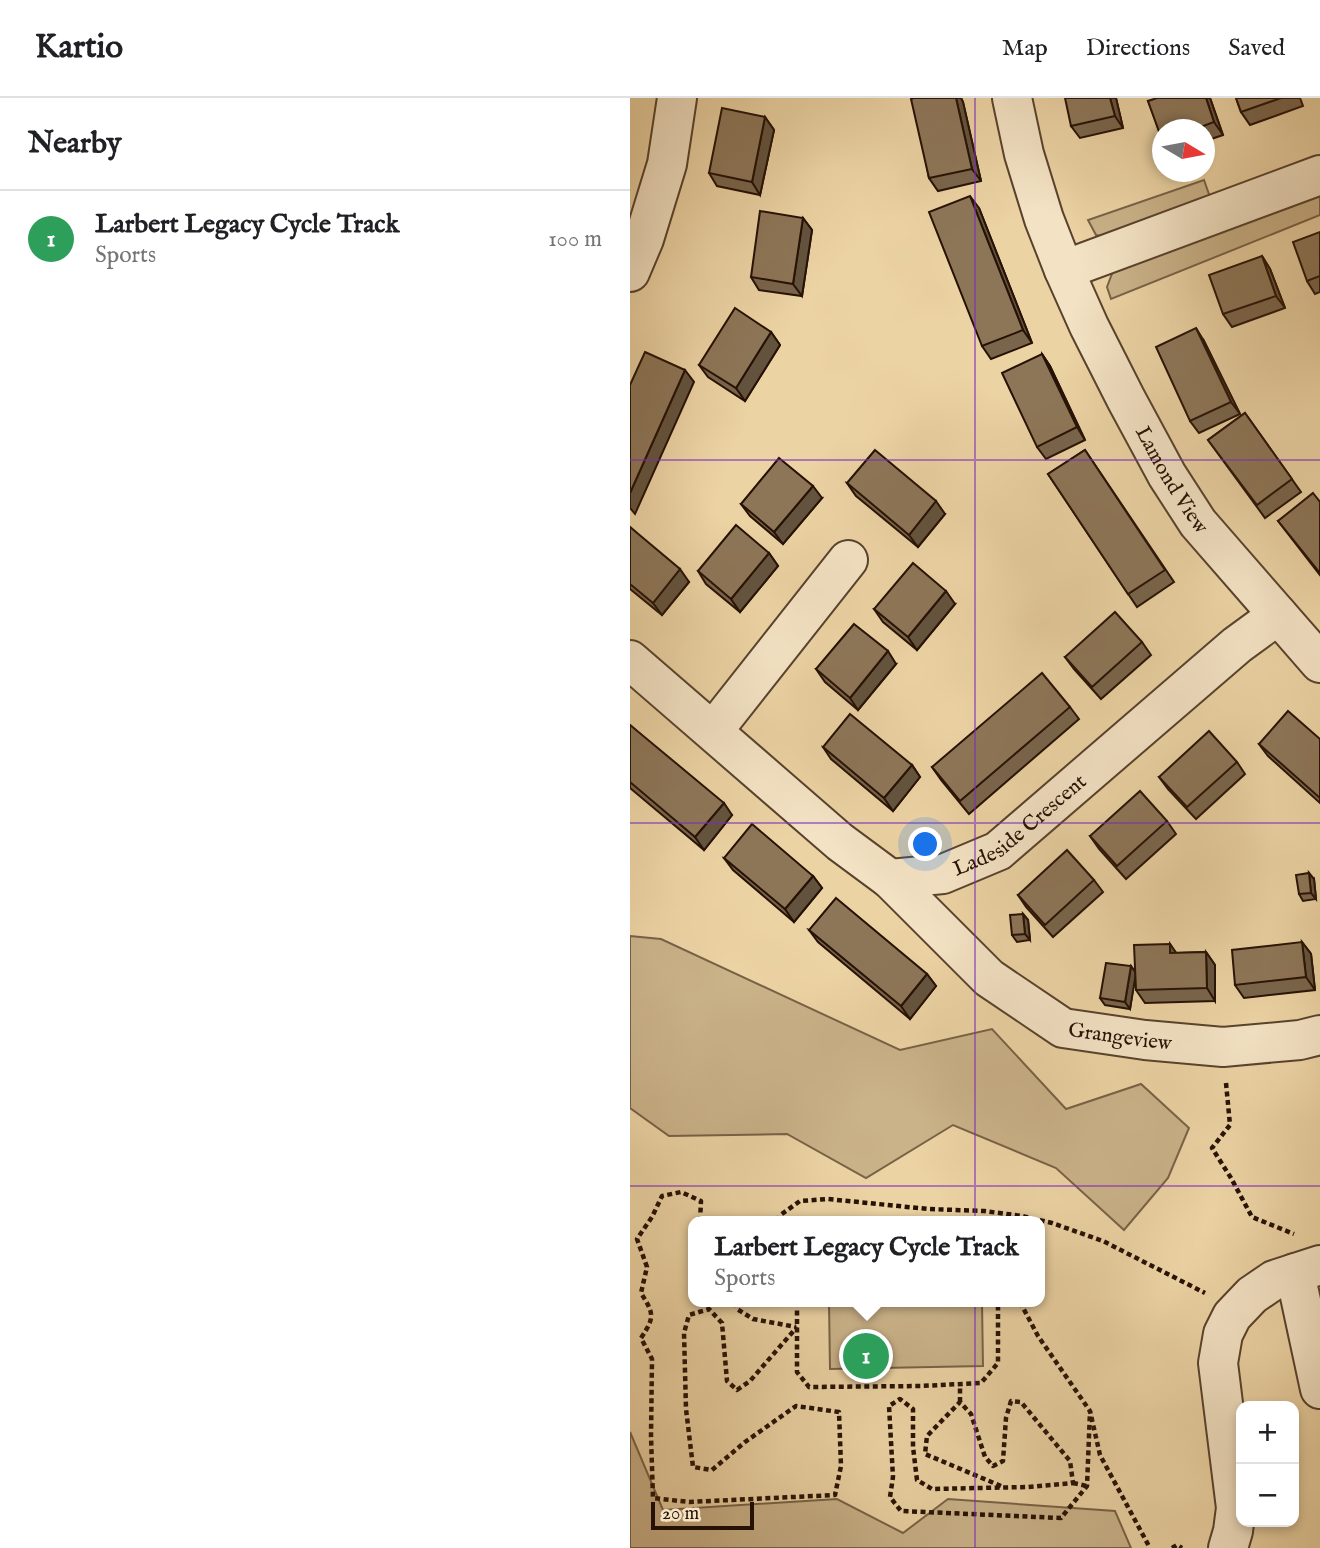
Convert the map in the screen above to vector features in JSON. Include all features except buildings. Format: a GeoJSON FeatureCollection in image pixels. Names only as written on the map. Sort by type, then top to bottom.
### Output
{"type":"FeatureCollection","features":[{"type":"Feature","properties":{"kind":"street"},"geometry":{"type":"LineString","coordinates":[[630,272],[644,239],[667,164],[677,98]]}},
{"type":"Feature","properties":{"kind":"street","name":"Lamond View"},"geometry":{"type":"LineString","coordinates":[[1012,98],[1024,154],[1064,270],[1095,339],[1167,475],[1198,523],[1320,663]]}},
{"type":"Feature","properties":{"kind":"street"},"geometry":{"type":"LineString","coordinates":[[1064,270],[1320,175]]}},
{"type":"Feature","properties":{"kind":"street"},"geometry":{"type":"LineString","coordinates":[[713,732],[848,560]]}},
{"type":"Feature","properties":{"kind":"street","name":"Ladeside Crescent"},"geometry":{"type":"LineString","coordinates":[[890,879],[943,874],[998,851],[1237,645],[1278,615]]}},
{"type":"Feature","properties":{"kind":"street"},"geometry":{"type":"LineString","coordinates":[[630,660],[840,842],[890,879]]}},
{"type":"Feature","properties":{"kind":"street","name":"Grangeview"},"geometry":{"type":"LineString","coordinates":[[890,879],[989,978],[1063,1028],[1145,1040],[1223,1047],[1300,1040],[1320,1035]]}},
{"type":"Feature","properties":{"kind":"street"},"geometry":{"type":"LineString","coordinates":[[1228,1548],[1236,1507],[1218,1363],[1220,1344],[1227,1325],[1252,1295],[1274,1280],[1307,1269],[1320,1389]]}},
{"type":"Feature","properties":{"kind":"path"},"geometry":{"type":"LineString","coordinates":[[1228,1097],[1230,1125],[1212,1148],[1252,1217],[1292,1234]]}},
{"type":"Feature","properties":{"kind":"path"},"geometry":{"type":"LineString","coordinates":[[700,1216],[701,1201],[681,1192],[662,1196],[636,1240],[647,1267],[641,1293],[651,1310],[651,1324],[641,1338],[652,1359],[653,1498],[689,1502],[835,1495],[841,1466],[839,1412],[796,1406],[745,1441],[712,1470],[693,1467],[686,1409],[684,1333],[689,1315],[709,1310],[722,1323],[727,1381],[737,1390],[750,1381],[797,1327]]}},
{"type":"Feature","properties":{"kind":"path"},"geometry":{"type":"LineString","coordinates":[[779,1216],[800,1201],[828,1199],[1022,1216]]}},
{"type":"Feature","properties":{"kind":"path"},"geometry":{"type":"LineString","coordinates":[[1045,1221],[1102,1241],[1238,1310]]}},
{"type":"Feature","properties":{"kind":"path"},"geometry":{"type":"LineString","coordinates":[[737,1307],[753,1319],[797,1327]]}},
{"type":"Feature","properties":{"kind":"path"},"geometry":{"type":"LineString","coordinates":[[797,1307],[797,1372],[809,1387],[981,1383],[998,1363],[998,1307]]}},
{"type":"Feature","properties":{"kind":"path"},"geometry":{"type":"LineString","coordinates":[[1023,1307],[1038,1336],[1090,1411],[1100,1455],[1150,1548]]}},
{"type":"Feature","properties":{"kind":"path"},"geometry":{"type":"LineString","coordinates":[[960,1385],[960,1402],[971,1414],[985,1457],[993,1465],[1003,1461],[1006,1418],[1011,1401],[1021,1402],[1070,1461],[1073,1483]]}},
{"type":"Feature","properties":{"kind":"path"},"geometry":{"type":"LineString","coordinates":[[1087,1486],[1073,1483],[932,1489],[917,1480],[913,1447],[913,1409],[900,1399],[889,1406],[893,1477],[890,1497],[901,1511],[1061,1518],[1087,1486],[1090,1411]]}},
{"type":"Feature","properties":{"kind":"path"},"geometry":{"type":"LineString","coordinates":[[960,1402],[928,1436],[925,1454],[1001,1486]]}},
{"type":"Feature","properties":{"kind":"path"},"geometry":{"type":"LineString","coordinates":[[1172,1548],[1178,1545],[1182,1548]]}},
{"type":"Feature","properties":{"kind":"shaded area"},"geometry":{"type":"Polygon","coordinates":[[[1198,182],[1205,182],[1211,200],[1106,237],[1096,235],[1088,220],[1198,182]]]}},
{"type":"Feature","properties":{"kind":"shaded area"},"geometry":{"type":"Polygon","coordinates":[[[1320,193],[1320,215],[1111,299],[1107,287],[1113,271],[1320,193]]]}},
{"type":"Feature","properties":{"kind":"shaded area"},"geometry":{"type":"Polygon","coordinates":[[[630,936],[661,939],[900,1050],[992,1029],[1066,1109],[1141,1084],[1189,1128],[1168,1178],[1124,1230],[1056,1168],[953,1125],[866,1178],[787,1134],[669,1136],[630,1108],[630,936]]]}},
{"type":"Feature","properties":{"kind":"shaded area"},"geometry":{"type":"Polygon","coordinates":[[[829,1307],[982,1307],[983,1366],[830,1369],[829,1307]]]}},
{"type":"Feature","properties":{"kind":"shaded area"},"geometry":{"type":"Polygon","coordinates":[[[630,1432],[663,1510],[837,1499],[903,1533],[948,1499],[1115,1511],[1131,1548],[630,1548],[630,1432]]]}},
{"type":"Feature","properties":{"kind":"place","name":"Larbert Legacy Cycle Track"},"geometry":{"type":"Point","coordinates":[866,1356]}}]}
